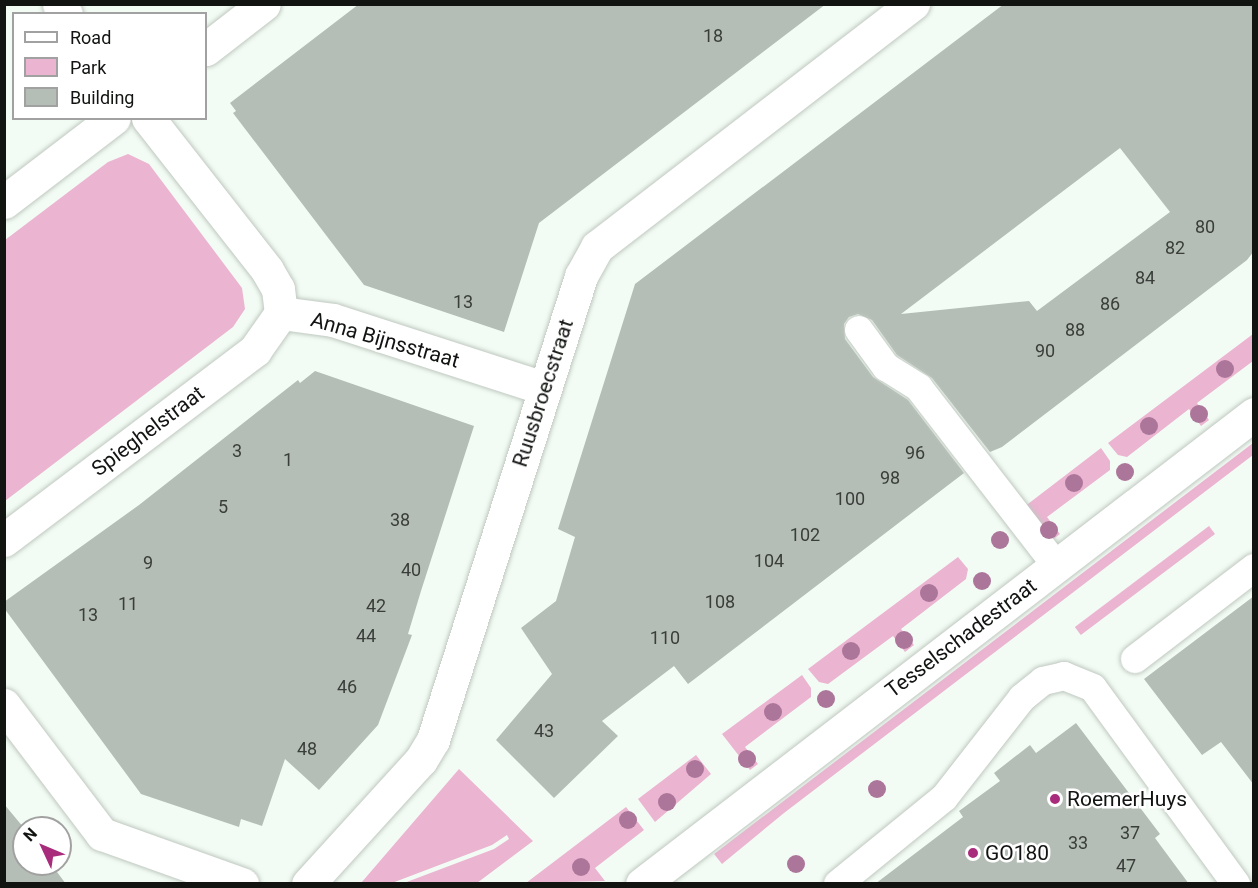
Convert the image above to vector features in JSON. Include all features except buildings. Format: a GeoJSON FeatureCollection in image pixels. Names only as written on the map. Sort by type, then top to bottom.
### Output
{"type":"FeatureCollection","features":[{"type":"Feature","properties":{"kind":"street"},"geometry":{"type":"LineString","coordinates":[[207,48],[264,4]]}},
{"type":"Feature","properties":{"kind":"street","name":"Ruusbroecstraat"},"geometry":{"type":"LineString","coordinates":[[308,884],[421,760],[433,740],[581,276],[597,247],[913,4]]}},
{"type":"Feature","properties":{"kind":"street"},"geometry":{"type":"LineString","coordinates":[[4,201],[111,120]]}},
{"type":"Feature","properties":{"kind":"street","name":"Anna Bijnsstraat"},"geometry":{"type":"LineString","coordinates":[[150,120],[267,270],[278,288],[281,313],[333,320],[544,388]]}},
{"type":"Feature","properties":{"kind":"street","name":"Spieghelstraat"},"geometry":{"type":"LineString","coordinates":[[4,540],[255,350],[281,313]]}},
{"type":"Feature","properties":{"kind":"street","name":"Tesselschadestraat"},"geometry":{"type":"LineString","coordinates":[[642,884],[668,861],[1254,414]]}},
{"type":"Feature","properties":{"kind":"street"},"geometry":{"type":"LineString","coordinates":[[4,705],[102,834],[242,884]]}},
{"type":"Feature","properties":{"kind":"street","name":"Tesselschadestraat"},"geometry":{"type":"LineString","coordinates":[[631,884],[668,861]]}},
{"type":"Feature","properties":{"kind":"lane"},"geometry":{"type":"LineString","coordinates":[[859,330],[886,367],[919,388],[1056,565]]}},
{"type":"Feature","properties":{"kind":"lane"},"geometry":{"type":"LineString","coordinates":[[1135,659],[1254,568]]}},
{"type":"Feature","properties":{"kind":"lane"},"geometry":{"type":"LineString","coordinates":[[838,884],[944,798],[1022,698],[1043,681],[1064,676],[1093,688],[1236,884]]}},
{"type":"Feature","properties":{"kind":"green space"},"geometry":{"type":"Polygon","coordinates":[[[128,154],[149,164],[242,288],[245,309],[233,327],[5,501],[5,240],[108,162],[128,154]]]}},
{"type":"Feature","properties":{"kind":"green space"},"geometry":{"type":"Polygon","coordinates":[[[1253,334],[1253,361],[1197,403],[1209,420],[1201,426],[1189,409],[1127,457],[1118,455],[1108,443],[1253,334]]]}},
{"type":"Feature","properties":{"kind":"green space"},"geometry":{"type":"Polygon","coordinates":[[[1253,443],[1253,455],[784,813],[722,864],[714,854],[1253,443]]]}},
{"type":"Feature","properties":{"kind":"green space"},"geometry":{"type":"Polygon","coordinates":[[[1101,448],[1110,461],[1110,470],[1047,517],[1060,534],[1051,541],[1024,507],[1101,448]]]}},
{"type":"Feature","properties":{"kind":"green space"},"geometry":{"type":"Polygon","coordinates":[[[1209,526],[1215,534],[1081,635],[1075,627],[1209,526]]]}},
{"type":"Feature","properties":{"kind":"green space"},"geometry":{"type":"Polygon","coordinates":[[[958,557],[968,569],[966,579],[901,629],[914,645],[905,652],[893,636],[828,684],[819,682],[808,669],[958,557]]]}},
{"type":"Feature","properties":{"kind":"green space"},"geometry":{"type":"Polygon","coordinates":[[[802,675],[811,688],[811,697],[745,747],[758,764],[750,770],[722,734],[802,675]]]}},
{"type":"Feature","properties":{"kind":"green space"},"geometry":{"type":"Polygon","coordinates":[[[696,755],[711,774],[655,822],[638,799],[696,755]]]}},
{"type":"Feature","properties":{"kind":"green space"},"geometry":{"type":"Polygon","coordinates":[[[459,769],[533,841],[477,883],[404,883],[494,849],[509,839],[507,835],[492,845],[392,883],[361,883],[459,769]]]}},
{"type":"Feature","properties":{"kind":"green space"},"geometry":{"type":"Polygon","coordinates":[[[626,807],[644,830],[595,868],[605,881],[526,883],[626,807]]]}},
{"type":"Feature","properties":{"kind":"place","name":"RoemerHuys"},"geometry":{"type":"Point","coordinates":[1055,799]}},
{"type":"Feature","properties":{"kind":"place","name":"GO180"},"geometry":{"type":"Point","coordinates":[973,853]}}]}
